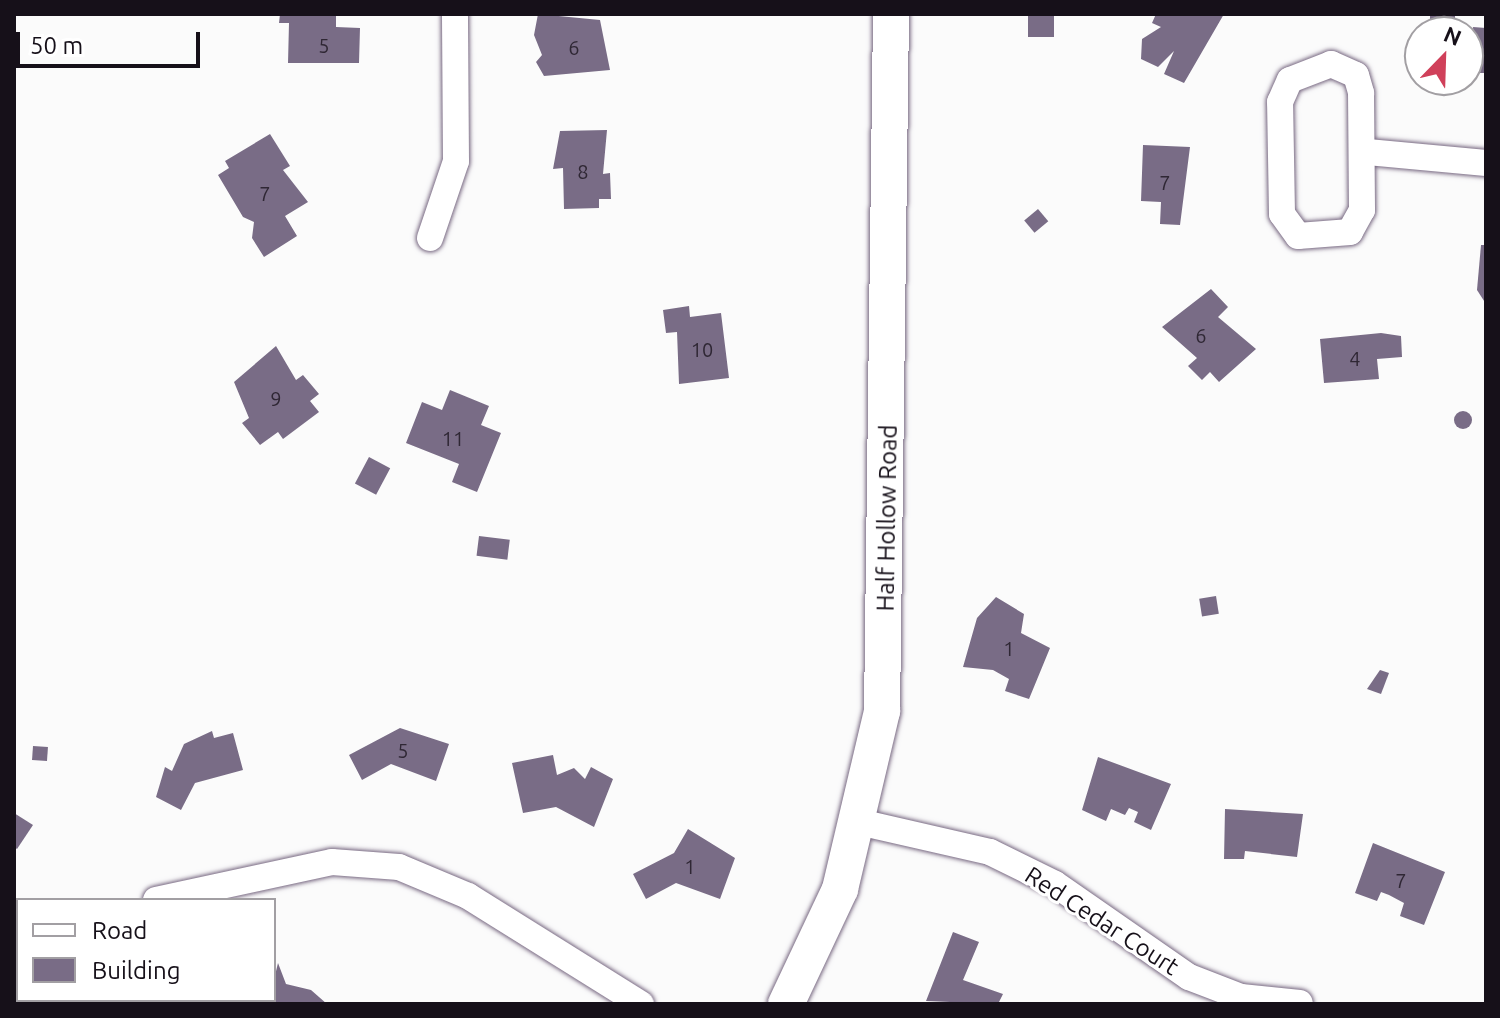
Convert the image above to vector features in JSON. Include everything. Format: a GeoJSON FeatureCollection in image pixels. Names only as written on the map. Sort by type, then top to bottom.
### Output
{"type":"FeatureCollection","features":[{"type":"Feature","properties":{"kind":"street"},"geometry":{"type":"LineString","coordinates":[[430,238],[456,161],[455,14]]}},
{"type":"Feature","properties":{"kind":"street","name":"Half Hollow Road"},"geometry":{"type":"LineString","coordinates":[[786,1004],[840,889],[859,822],[882,711],[891,14]]}},
{"type":"Feature","properties":{"kind":"street"},"geometry":{"type":"LineString","coordinates":[[1331,64],[1356,75],[1367,152],[1362,210],[1350,232],[1298,236],[1282,214],[1280,102],[1290,80],[1331,64]]}},
{"type":"Feature","properties":{"kind":"street"},"geometry":{"type":"LineString","coordinates":[[1367,152],[1486,163]]}},
{"type":"Feature","properties":{"kind":"street","name":"Red Cedar Court"},"geometry":{"type":"LineString","coordinates":[[859,822],[990,852],[1055,884],[1189,977],[1241,997],[1300,1003]]}},
{"type":"Feature","properties":{"kind":"street"},"geometry":{"type":"LineString","coordinates":[[165,898],[332,862],[399,867],[468,896],[641,1004]]}},
{"type":"Feature","properties":{"kind":"building"},"geometry":{"type":"Polygon","coordinates":[[[280,14],[336,14],[336,27],[360,28],[359,63],[288,63],[289,23],[279,23],[280,14]]]}},
{"type":"Feature","properties":{"kind":"building"},"geometry":{"type":"Polygon","coordinates":[[[538,14],[600,20],[610,70],[544,76],[536,62],[542,55],[534,35],[538,14]]]}},
{"type":"Feature","properties":{"kind":"building"},"geometry":{"type":"Polygon","coordinates":[[[1028,14],[1054,14],[1054,37],[1028,37],[1028,14]]]}},
{"type":"Feature","properties":{"kind":"building"},"geometry":{"type":"Polygon","coordinates":[[[1156,14],[1224,14],[1184,83],[1164,74],[1174,51],[1158,67],[1141,59],[1142,39],[1161,27],[1152,23],[1156,14]]]}},
{"type":"Feature","properties":{"kind":"building"},"geometry":{"type":"Polygon","coordinates":[[[1430,14],[1455,14],[1455,16],[1430,14]]]}},
{"type":"Feature","properties":{"kind":"building"},"geometry":{"type":"Polygon","coordinates":[[[1484,28],[1486,28],[1484,73],[1484,28]]]}},
{"type":"Feature","properties":{"kind":"building"},"geometry":{"type":"Polygon","coordinates":[[[607,130],[603,174],[610,173],[611,199],[599,199],[599,208],[564,209],[563,168],[553,169],[560,131],[607,130]]]}},
{"type":"Feature","properties":{"kind":"building"},"geometry":{"type":"Polygon","coordinates":[[[270,134],[290,166],[283,170],[308,202],[285,216],[297,236],[264,257],[252,238],[254,222],[243,217],[218,175],[229,168],[225,161],[270,134]]]}},
{"type":"Feature","properties":{"kind":"building"},"geometry":{"type":"Polygon","coordinates":[[[1143,145],[1190,147],[1180,225],[1160,224],[1161,202],[1141,201],[1143,145]]]}},
{"type":"Feature","properties":{"kind":"building"},"geometry":{"type":"Polygon","coordinates":[[[1038,209],[1048,221],[1034,233],[1024,221],[1038,209]]]}},
{"type":"Feature","properties":{"kind":"building"},"geometry":{"type":"Polygon","coordinates":[[[1481,245],[1486,245],[1486,304],[1477,290],[1481,245]]]}},
{"type":"Feature","properties":{"kind":"building"},"geometry":{"type":"Polygon","coordinates":[[[1211,289],[1228,307],[1218,317],[1256,349],[1219,382],[1210,372],[1202,380],[1188,366],[1197,358],[1162,327],[1211,289]]]}},
{"type":"Feature","properties":{"kind":"building"},"geometry":{"type":"Polygon","coordinates":[[[689,306],[690,317],[721,313],[729,378],[679,384],[677,332],[666,333],[663,310],[689,306]]]}},
{"type":"Feature","properties":{"kind":"building"},"geometry":{"type":"Polygon","coordinates":[[[1381,333],[1401,336],[1402,357],[1377,359],[1379,379],[1324,383],[1320,339],[1381,333]]]}},
{"type":"Feature","properties":{"kind":"building"},"geometry":{"type":"Polygon","coordinates":[[[276,346],[296,380],[303,375],[319,394],[310,401],[319,412],[283,439],[278,432],[260,445],[242,423],[249,418],[234,382],[276,346]]]}},
{"type":"Feature","properties":{"kind":"building"},"geometry":{"type":"Polygon","coordinates":[[[450,390],[489,406],[481,425],[501,433],[477,492],[452,482],[459,464],[406,443],[422,402],[442,410],[450,390]]]}},
{"type":"Feature","properties":{"kind":"building"},"geometry":{"type":"Polygon","coordinates":[[[1463,411],[1472,420],[1463,429],[1454,420],[1463,411]]]}},
{"type":"Feature","properties":{"kind":"building"},"geometry":{"type":"Polygon","coordinates":[[[369,457],[390,468],[376,495],[355,483],[369,457]]]}},
{"type":"Feature","properties":{"kind":"building"},"geometry":{"type":"Polygon","coordinates":[[[479,536],[510,540],[507,560],[477,556],[479,536]]]}},
{"type":"Feature","properties":{"kind":"building"},"geometry":{"type":"Polygon","coordinates":[[[1216,596],[1219,614],[1202,616],[1199,599],[1216,596]]]}},
{"type":"Feature","properties":{"kind":"building"},"geometry":{"type":"Polygon","coordinates":[[[996,597],[1024,614],[1021,633],[1050,648],[1029,699],[1005,691],[1009,679],[993,670],[963,667],[977,618],[996,597]]]}},
{"type":"Feature","properties":{"kind":"building"},"geometry":{"type":"Polygon","coordinates":[[[1380,670],[1389,673],[1381,694],[1367,689],[1380,670]]]}},
{"type":"Feature","properties":{"kind":"building"},"geometry":{"type":"Polygon","coordinates":[[[400,728],[449,744],[436,781],[391,764],[362,780],[349,755],[400,728]]]}},
{"type":"Feature","properties":{"kind":"building"},"geometry":{"type":"Polygon","coordinates":[[[212,731],[214,738],[233,733],[243,770],[195,783],[181,810],[156,797],[165,767],[172,771],[184,744],[212,731]]]}},
{"type":"Feature","properties":{"kind":"building"},"geometry":{"type":"Polygon","coordinates":[[[33,746],[48,747],[47,761],[32,760],[33,746]]]}},
{"type":"Feature","properties":{"kind":"building"},"geometry":{"type":"Polygon","coordinates":[[[553,755],[557,775],[574,768],[585,779],[591,767],[613,779],[594,827],[556,807],[523,813],[512,763],[553,755]]]}},
{"type":"Feature","properties":{"kind":"building"},"geometry":{"type":"Polygon","coordinates":[[[1098,757],[1171,784],[1151,830],[1134,822],[1138,812],[1129,808],[1125,815],[1111,809],[1106,821],[1082,810],[1098,757]]]}},
{"type":"Feature","properties":{"kind":"building"},"geometry":{"type":"Polygon","coordinates":[[[1225,809],[1303,814],[1297,857],[1245,851],[1244,859],[1224,859],[1225,809]]]}},
{"type":"Feature","properties":{"kind":"building"},"geometry":{"type":"Polygon","coordinates":[[[14,813],[33,825],[17,849],[14,847],[14,813]]]}},
{"type":"Feature","properties":{"kind":"building"},"geometry":{"type":"Polygon","coordinates":[[[688,829],[735,858],[720,899],[676,883],[646,899],[633,874],[674,853],[688,829]]]}},
{"type":"Feature","properties":{"kind":"building"},"geometry":{"type":"Polygon","coordinates":[[[1373,843],[1445,872],[1424,925],[1400,916],[1404,903],[1389,895],[1381,892],[1377,901],[1355,893],[1373,843]]]}},
{"type":"Feature","properties":{"kind":"building"},"geometry":{"type":"Polygon","coordinates":[[[953,932],[979,942],[963,980],[1003,994],[998,1004],[926,1001],[953,932]]]}},
{"type":"Feature","properties":{"kind":"building"},"geometry":{"type":"Polygon","coordinates":[[[278,963],[286,984],[311,990],[327,1004],[268,1004],[276,1002],[278,963]]]}}]}
